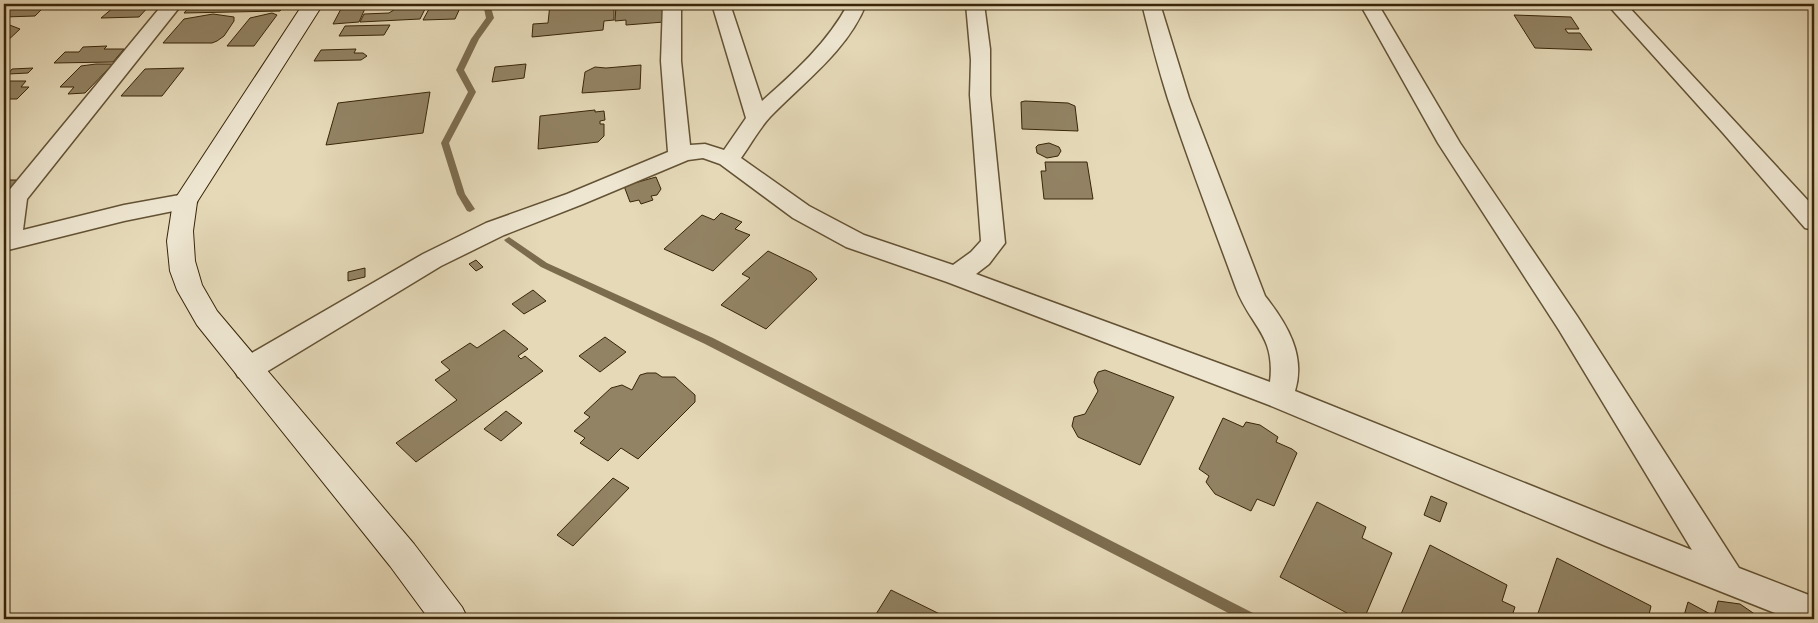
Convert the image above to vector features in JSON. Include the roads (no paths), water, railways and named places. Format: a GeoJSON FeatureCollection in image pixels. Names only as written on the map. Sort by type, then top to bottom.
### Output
{"type":"FeatureCollection","features":[{"type":"Feature","properties":{"kind":"main road"},"geometry":{"type":"LineString","coordinates":[[313,4],[185,202],[180,220],[181,250],[186,280],[207,318],[402,555],[450,619]]}},
{"type":"Feature","properties":{"kind":"street"},"geometry":{"type":"LineString","coordinates":[[173,4],[15,198],[7,242],[124,213],[185,202]]}},
{"type":"Feature","properties":{"kind":"street"},"geometry":{"type":"LineString","coordinates":[[672,4],[670,30],[671,70],[680,155]]}},
{"type":"Feature","properties":{"kind":"street"},"geometry":{"type":"LineString","coordinates":[[721,4],[728,32],[746,79],[757,118]]}},
{"type":"Feature","properties":{"kind":"street"},"geometry":{"type":"LineString","coordinates":[[728,159],[748,134],[757,118],[800,75],[823,56],[849,23],[857,4]]}},
{"type":"Feature","properties":{"kind":"street"},"geometry":{"type":"LineString","coordinates":[[956,276],[980,258],[993,243],[980,95],[981,58],[975,4]]}},
{"type":"Feature","properties":{"kind":"street"},"geometry":{"type":"LineString","coordinates":[[1151,4],[1178,98],[1253,299],[1272,323],[1286,358],[1284,384],[1279,397]]}},
{"type":"Feature","properties":{"kind":"street"},"geometry":{"type":"LineString","coordinates":[[1369,4],[1449,143],[1568,323],[1727,579]]}},
{"type":"Feature","properties":{"kind":"street"},"geometry":{"type":"LineString","coordinates":[[1616,4],[1731,128],[1814,222]]}},
{"type":"Feature","properties":{"kind":"street"},"geometry":{"type":"LineString","coordinates":[[248,369],[432,260],[495,229],[576,199],[680,155],[692,151],[705,151],[728,159],[801,212],[856,241],[956,276],[1279,397],[1617,536],[1814,613]]}},
{"type":"Feature","properties":{"kind":"waterway"},"geometry":{"type":"LineString","coordinates":[[470,209],[461,194],[445,143],[472,92],[460,70],[475,39],[490,18],[487,4]]}},
{"type":"Feature","properties":{"kind":"waterway"},"geometry":{"type":"LineString","coordinates":[[509,240],[544,265],[709,341],[1252,619]]}}]}
